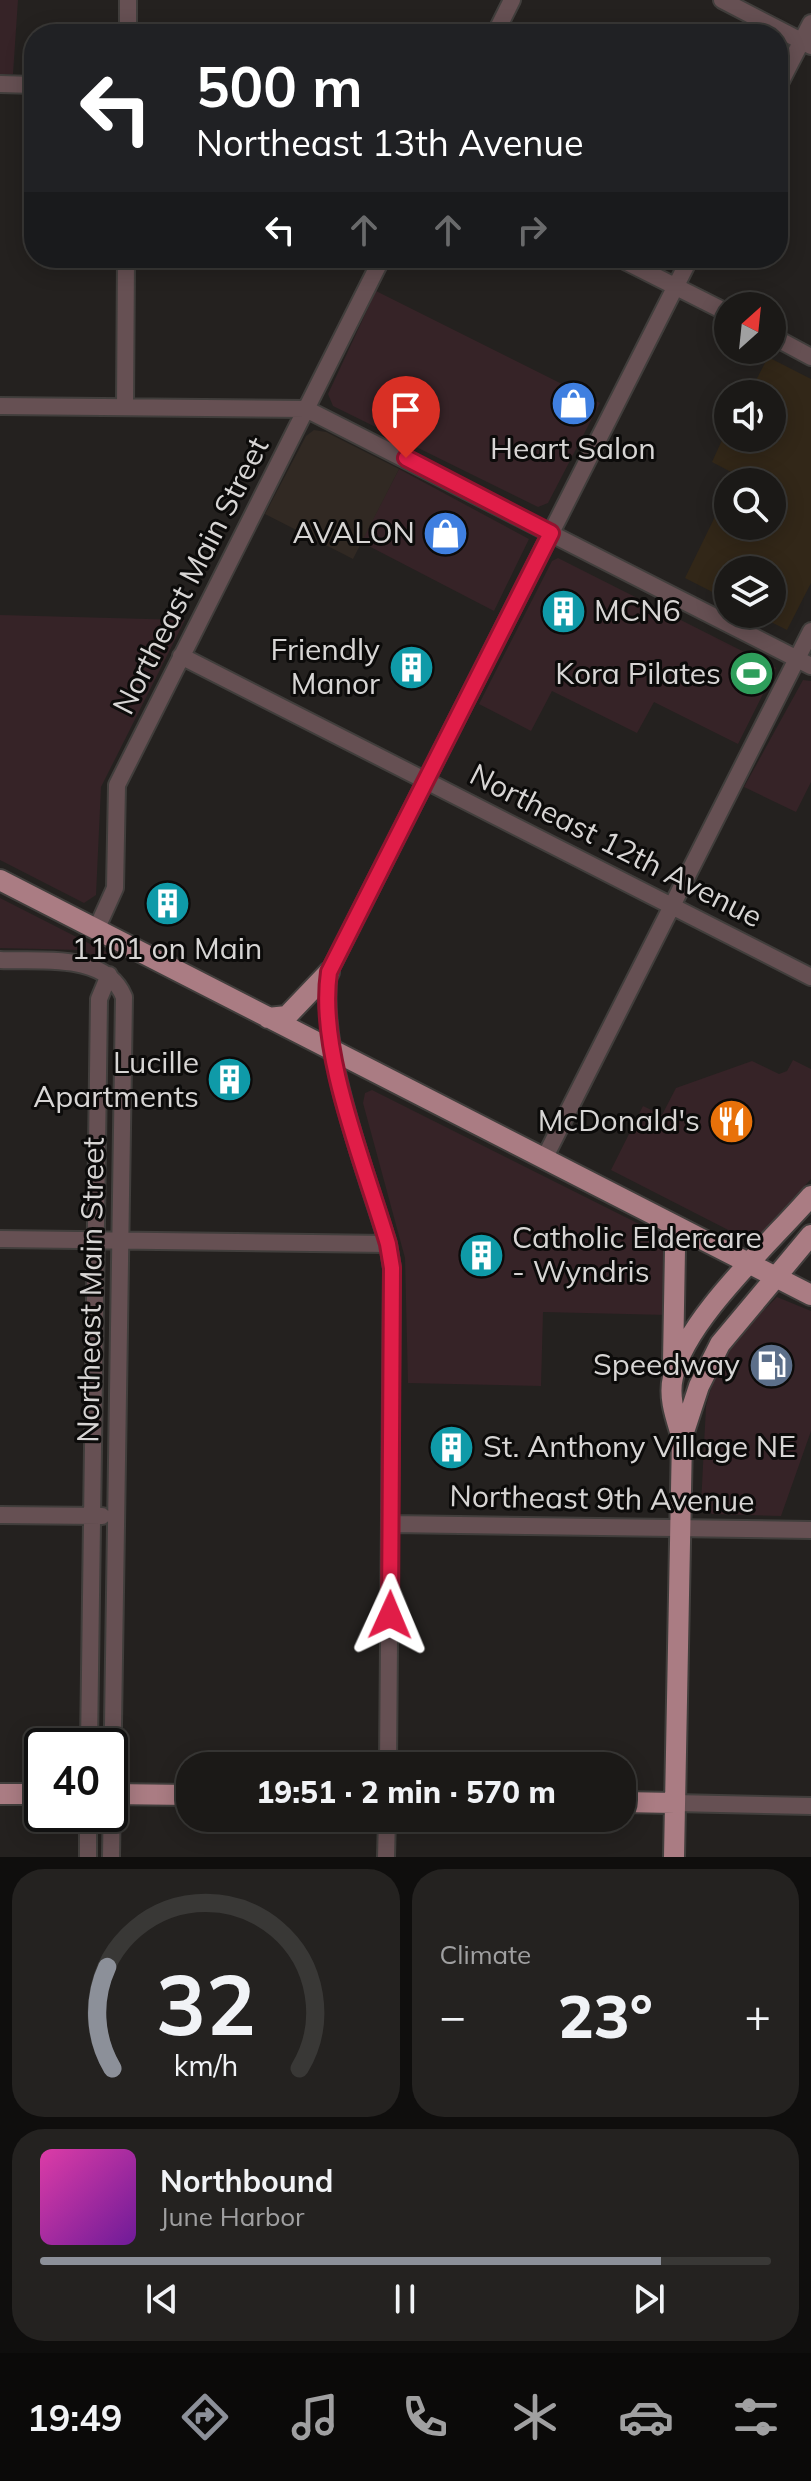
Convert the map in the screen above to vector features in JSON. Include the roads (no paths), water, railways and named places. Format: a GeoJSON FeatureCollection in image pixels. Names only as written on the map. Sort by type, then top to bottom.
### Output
{"type":"FeatureCollection","features":[{"type":"Feature","properties":{"kind":"main road"},"geometry":{"type":"LineString","coordinates":[[0,880],[811,1295]]}},
{"type":"Feature","properties":{"kind":"main road"},"geometry":{"type":"LineString","coordinates":[[268,1018],[287,1016],[329,972]]}},
{"type":"Feature","properties":{"kind":"main road"},"geometry":{"type":"LineString","coordinates":[[673,1377],[687,1340],[708,1310],[811,1196]]}},
{"type":"Feature","properties":{"kind":"main road"},"geometry":{"type":"LineString","coordinates":[[674,1857],[682,1438],[672,1406],[675,1249],[680,1228]]}},
{"type":"Feature","properties":{"kind":"main road"},"geometry":{"type":"LineString","coordinates":[[682,1438],[715,1352],[740,1317],[811,1235]]}},
{"type":"Feature","properties":{"kind":"main road"},"geometry":{"type":"LineString","coordinates":[[0,1794],[24,1794]]}},
{"type":"Feature","properties":{"kind":"main road"},"geometry":{"type":"LineString","coordinates":[[128,1794],[176,1795]]}},
{"type":"Feature","properties":{"kind":"main road"},"geometry":{"type":"LineString","coordinates":[[636,1802],[675,1803]]}},
{"type":"Feature","properties":{"kind":"street"},"geometry":{"type":"LineString","coordinates":[[128,0],[128,24]]}},
{"type":"Feature","properties":{"kind":"street"},"geometry":{"type":"LineString","coordinates":[[500,24],[512,0]]}},
{"type":"Feature","properties":{"kind":"street"},"geometry":{"type":"LineString","coordinates":[[722,0],[769,24]]}},
{"type":"Feature","properties":{"kind":"street"},"geometry":{"type":"LineString","coordinates":[[788,71],[806,43],[811,23]]}},
{"type":"Feature","properties":{"kind":"street"},"geometry":{"type":"LineString","coordinates":[[788,34],[806,43]]}},
{"type":"Feature","properties":{"kind":"street"},"geometry":{"type":"LineString","coordinates":[[0,84],[24,85]]}},
{"type":"Feature","properties":{"kind":"street"},"geometry":{"type":"LineString","coordinates":[[125,407],[126,268]]}},
{"type":"Feature","properties":{"kind":"street","name":"Northeast Main Street"},"geometry":{"type":"LineString","coordinates":[[96,930],[115,888],[117,785],[377,268]]}},
{"type":"Feature","properties":{"kind":"street"},"geometry":{"type":"LineString","coordinates":[[639,268],[714,306]]}},
{"type":"Feature","properties":{"kind":"street"},"geometry":{"type":"LineString","coordinates":[[388,1752],[393,1296],[388,1244],[332,1051],[326,994],[329,972],[685,268]]}},
{"type":"Feature","properties":{"kind":"street"},"geometry":{"type":"LineString","coordinates":[[786,344],[811,357]]}},
{"type":"Feature","properties":{"kind":"street"},"geometry":{"type":"LineString","coordinates":[[0,406],[306,409],[804,662]]}},
{"type":"Feature","properties":{"kind":"street"},"geometry":{"type":"LineString","coordinates":[[544,1159],[671,906],[804,662],[811,631]]}},
{"type":"Feature","properties":{"kind":"street","name":"Northeast 12th Avenue"},"geometry":{"type":"LineString","coordinates":[[181,656],[811,977]]}},
{"type":"Feature","properties":{"kind":"street"},"geometry":{"type":"LineString","coordinates":[[0,960],[70,963],[109,975]]}},
{"type":"Feature","properties":{"kind":"street","name":"Northeast Main Street"},"geometry":{"type":"LineString","coordinates":[[89,1728],[99,999],[109,975],[119,985],[124,997],[112,1728]]}},
{"type":"Feature","properties":{"kind":"street"},"geometry":{"type":"LineString","coordinates":[[0,1239],[388,1244]]}},
{"type":"Feature","properties":{"kind":"street"},"geometry":{"type":"LineString","coordinates":[[0,1515],[115,1517]]}},
{"type":"Feature","properties":{"kind":"street","name":"Northeast 9th Avenue"},"geometry":{"type":"LineString","coordinates":[[392,1524],[811,1530]]}},
{"type":"Feature","properties":{"kind":"street"},"geometry":{"type":"LineString","coordinates":[[675,1803],[811,1806]]}},
{"type":"Feature","properties":{"kind":"street"},"geometry":{"type":"LineString","coordinates":[[88,1832],[88,1857]]}},
{"type":"Feature","properties":{"kind":"street","name":"Northeast Main Street"},"geometry":{"type":"LineString","coordinates":[[111,1832],[111,1857]]}},
{"type":"Feature","properties":{"kind":"street"},"geometry":{"type":"LineString","coordinates":[[386,1857],[387,1832]]}},
{"type":"Feature","properties":{"kind":"place","name":"Heart Salon"},"geometry":{"type":"Point","coordinates":[573,403]}},
{"type":"Feature","properties":{"kind":"place","name":"AVALON"},"geometry":{"type":"Point","coordinates":[446,533]}},
{"type":"Feature","properties":{"kind":"place","name":"MCN6"},"geometry":{"type":"Point","coordinates":[563,611]}},
{"type":"Feature","properties":{"kind":"place","name":"Friendly Manor"},"geometry":{"type":"Point","coordinates":[411,667]}},
{"type":"Feature","properties":{"kind":"place","name":"Kora Pilates"},"geometry":{"type":"Point","coordinates":[752,674]}},
{"type":"Feature","properties":{"kind":"place","name":"1101 on Main"},"geometry":{"type":"Point","coordinates":[167,903]}},
{"type":"Feature","properties":{"kind":"place","name":"Lucille Apartments"},"geometry":{"type":"Point","coordinates":[230,1080]}},
{"type":"Feature","properties":{"kind":"place","name":"McDonald's"},"geometry":{"type":"Point","coordinates":[731,1121]}},
{"type":"Feature","properties":{"kind":"place","name":"Catholic Eldercare - Wyndris"},"geometry":{"type":"Point","coordinates":[481,1255]}},
{"type":"Feature","properties":{"kind":"place","name":"Speedway"},"geometry":{"type":"Point","coordinates":[771,1365]}},
{"type":"Feature","properties":{"kind":"place","name":"St. Anthony Village NE"},"geometry":{"type":"Point","coordinates":[452,1447]}}]}
